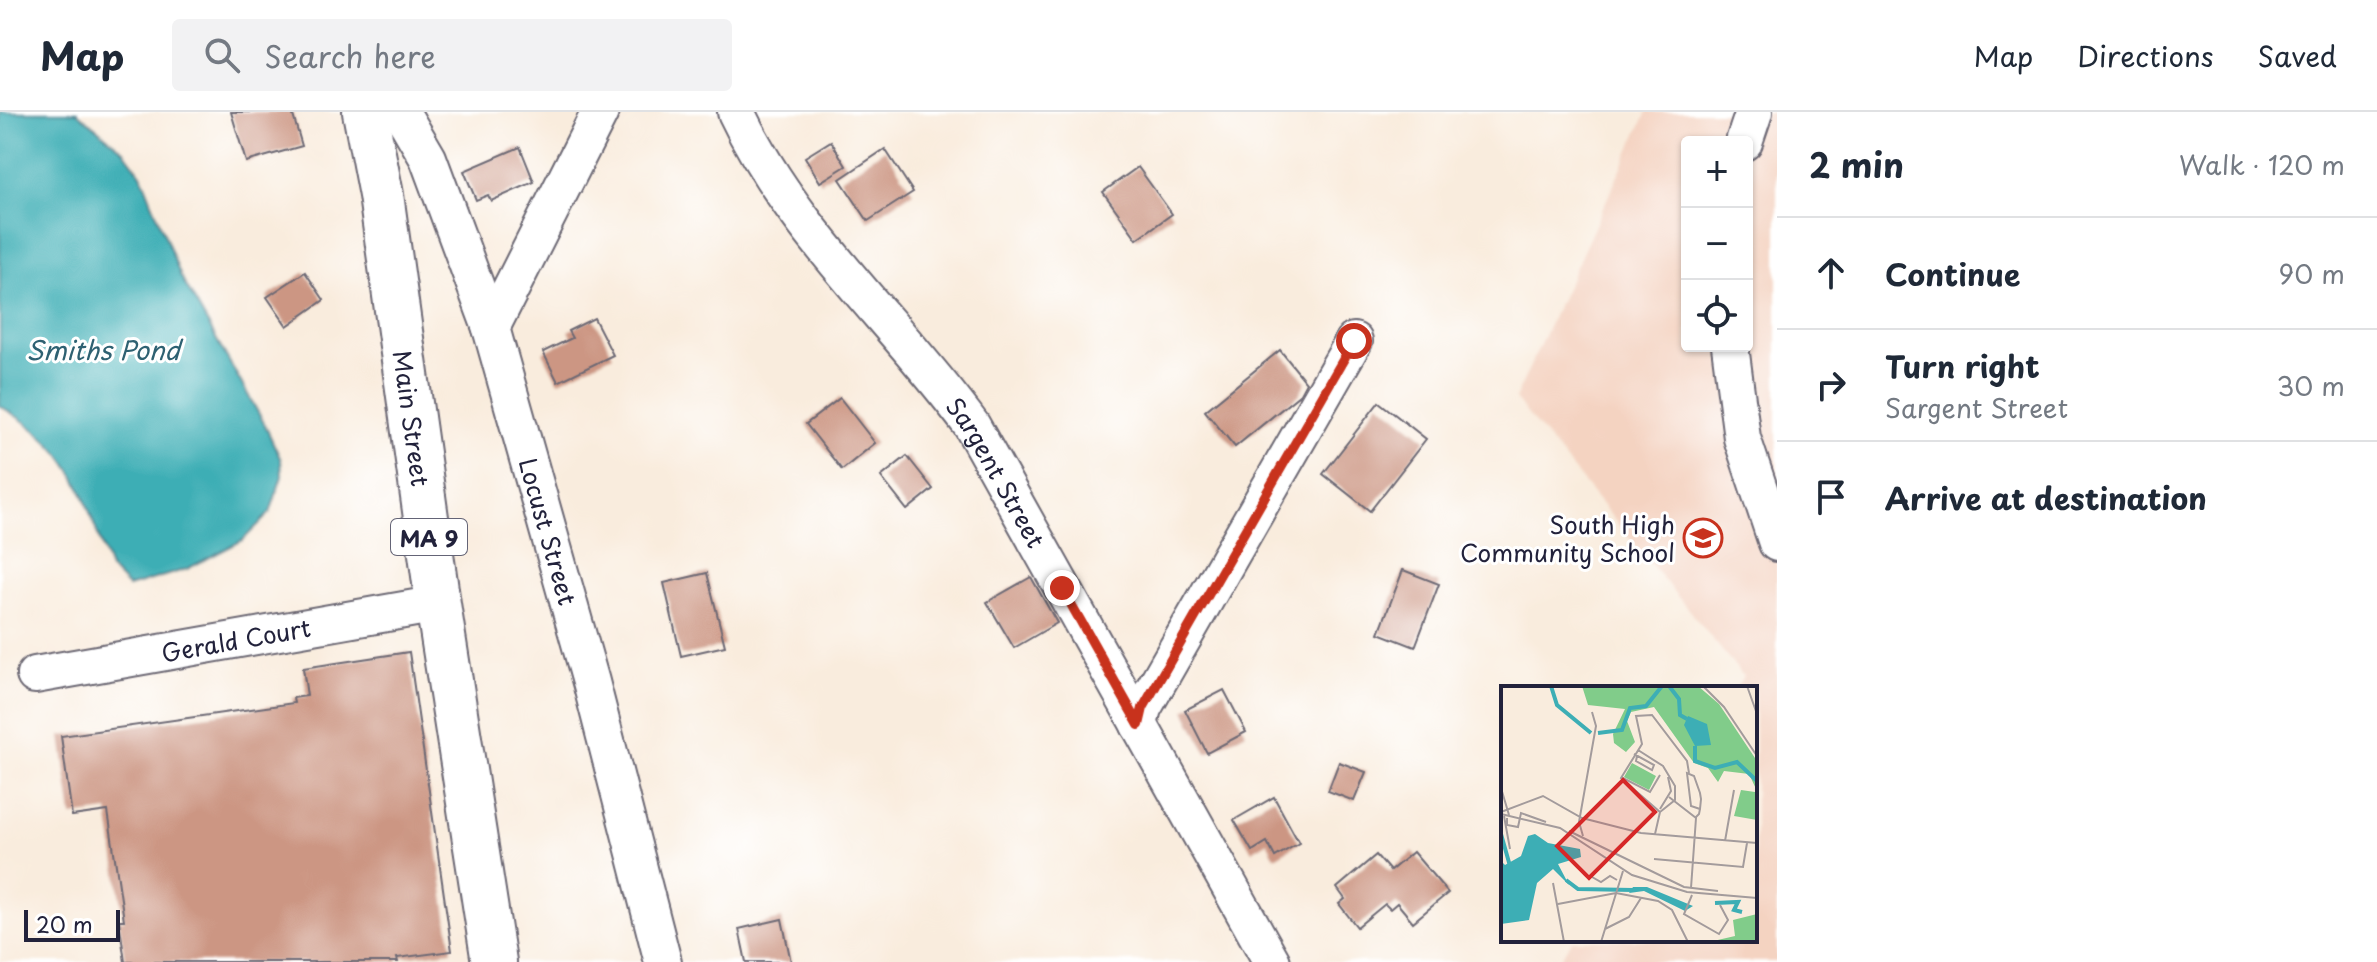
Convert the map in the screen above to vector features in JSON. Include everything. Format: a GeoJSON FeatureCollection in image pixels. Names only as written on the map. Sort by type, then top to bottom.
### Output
{"type":"FeatureCollection","features":[{"type":"Feature","properties":{"kind":"highway","name":"Main Street"},"geometry":{"type":"LineString","coordinates":[[365,112],[381,195],[438,604],[494,962]]}},
{"type":"Feature","properties":{"kind":"street","name":"Locust Street"},"geometry":{"type":"LineString","coordinates":[[401,112],[428,158],[491,328],[587,667],[663,962]]}},
{"type":"Feature","properties":{"kind":"street"},"geometry":{"type":"LineString","coordinates":[[491,328],[600,112]]}},
{"type":"Feature","properties":{"kind":"street","name":"Sargent Street"},"geometry":{"type":"LineString","coordinates":[[736,112],[764,164],[801,217],[928,366],[972,426],[1268,953]]}},
{"type":"Feature","properties":{"kind":"street"},"geometry":{"type":"LineString","coordinates":[[1746,136],[1754,112]]}},
{"type":"Feature","properties":{"kind":"street"},"geometry":{"type":"LineString","coordinates":[[1139,725],[1143,708],[1354,341]]}},
{"type":"Feature","properties":{"kind":"street"},"geometry":{"type":"LineString","coordinates":[[1731,352],[1742,438],[1777,543]]}},
{"type":"Feature","properties":{"kind":"street","name":"Gerald Court"},"geometry":{"type":"LineString","coordinates":[[35,675],[438,604]]}},
{"type":"Feature","properties":{"kind":"shaded area","name":"South High Community School"},"geometry":{"type":"Polygon","coordinates":[[[1647,112],[1777,112],[1777,962],[1558,962],[1571,942],[1757,942],[1757,686],[1737,686],[1743,676],[1515,399],[1647,112]]]}},
{"type":"Feature","properties":{"kind":"water","name":"Smiths Pond"},"geometry":{"type":"Polygon","coordinates":[[[0,112],[77,112],[124,151],[141,174],[181,277],[264,423],[281,460],[282,476],[270,513],[243,540],[187,569],[128,587],[110,569],[83,494],[62,457],[26,423],[0,406],[0,112]]]}},
{"type":"Feature","properties":{"kind":"building"},"geometry":{"type":"Polygon","coordinates":[[[231,112],[292,112],[302,146],[246,162],[231,112]]]}},
{"type":"Feature","properties":{"kind":"building"},"geometry":{"type":"Polygon","coordinates":[[[831,141],[846,166],[820,182],[805,157],[831,141]]]}},
{"type":"Feature","properties":{"kind":"building"},"geometry":{"type":"Polygon","coordinates":[[[520,147],[534,182],[491,201],[488,195],[476,200],[464,171],[520,147]]]}},
{"type":"Feature","properties":{"kind":"building"},"geometry":{"type":"Polygon","coordinates":[[[885,149],[913,192],[868,221],[840,179],[885,149]]]}},
{"type":"Feature","properties":{"kind":"building"},"geometry":{"type":"Polygon","coordinates":[[[1138,167],[1172,214],[1137,239],[1103,192],[1138,167]]]}},
{"type":"Feature","properties":{"kind":"building"},"geometry":{"type":"Polygon","coordinates":[[[305,272],[324,300],[287,326],[267,297],[305,272]]]}},
{"type":"Feature","properties":{"kind":"building"},"geometry":{"type":"Polygon","coordinates":[[[594,318],[613,355],[558,382],[543,352],[572,338],[568,331],[594,318]]]}},
{"type":"Feature","properties":{"kind":"building"},"geometry":{"type":"Polygon","coordinates":[[[1280,350],[1306,382],[1299,395],[1235,447],[1205,411],[1280,350]]]}},
{"type":"Feature","properties":{"kind":"building"},"geometry":{"type":"Polygon","coordinates":[[[840,398],[875,443],[842,470],[806,424],[840,398]]]}},
{"type":"Feature","properties":{"kind":"building"},"geometry":{"type":"Polygon","coordinates":[[[1379,402],[1426,439],[1370,511],[1323,474],[1379,402]]]}},
{"type":"Feature","properties":{"kind":"building"},"geometry":{"type":"Polygon","coordinates":[[[907,456],[933,489],[907,510],[881,477],[907,456]]]}},
{"type":"Feature","properties":{"kind":"building"},"geometry":{"type":"Polygon","coordinates":[[[1403,570],[1439,584],[1415,647],[1379,633],[1403,570]]]}},
{"type":"Feature","properties":{"kind":"building"},"geometry":{"type":"Polygon","coordinates":[[[707,573],[725,646],[681,656],[664,583],[707,573]]]}},
{"type":"Feature","properties":{"kind":"building"},"geometry":{"type":"Polygon","coordinates":[[[1031,577],[1057,623],[1014,648],[987,602],[1031,577]]]}},
{"type":"Feature","properties":{"kind":"building"},"geometry":{"type":"Polygon","coordinates":[[[409,652],[452,951],[397,958],[398,962],[125,962],[119,920],[124,920],[108,811],[72,816],[61,736],[294,703],[293,698],[307,696],[303,668],[409,652]]]}},
{"type":"Feature","properties":{"kind":"building"},"geometry":{"type":"Polygon","coordinates":[[[1224,690],[1246,732],[1207,753],[1185,710],[1224,690]]]}},
{"type":"Feature","properties":{"kind":"building"},"geometry":{"type":"Polygon","coordinates":[[[1339,762],[1366,772],[1354,801],[1328,791],[1339,762]]]}},
{"type":"Feature","properties":{"kind":"building"},"geometry":{"type":"Polygon","coordinates":[[[1274,797],[1299,843],[1275,857],[1267,842],[1252,851],[1234,820],[1274,797]]]}},
{"type":"Feature","properties":{"kind":"building"},"geometry":{"type":"Polygon","coordinates":[[[1413,852],[1448,893],[1413,922],[1397,903],[1390,909],[1385,904],[1357,927],[1339,904],[1345,899],[1337,888],[1376,855],[1390,871],[1413,852]]]}},
{"type":"Feature","properties":{"kind":"building"},"geometry":{"type":"Polygon","coordinates":[[[782,919],[791,962],[746,962],[739,929],[782,919]]]}},
{"type":"Feature","properties":{"kind":"place","name":"South High Community School"},"geometry":{"type":"Point","coordinates":[1703,538]}},
{"type":"Feature","properties":{"kind":"route"},"geometry":{"type":"LineString","coordinates":[[1062,588],[1139,725],[1143,708],[1354,341]]}}]}
